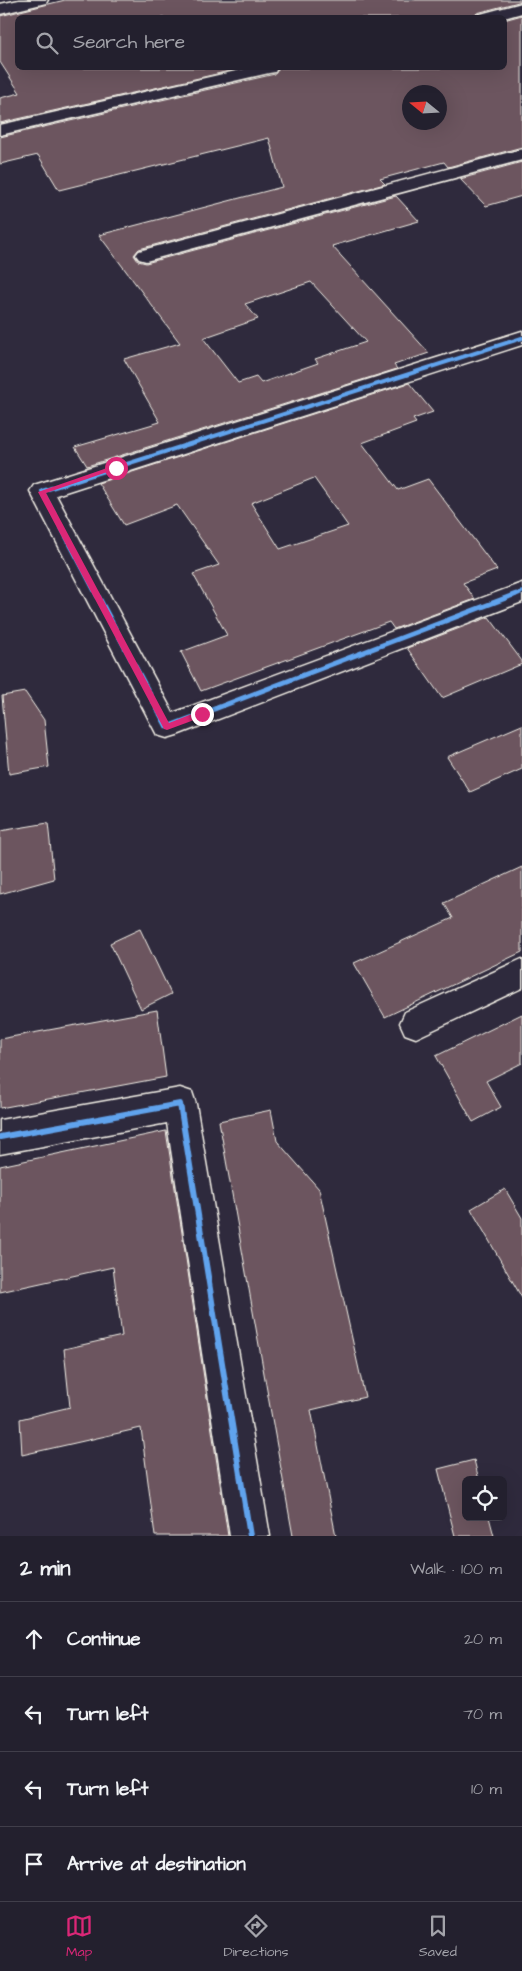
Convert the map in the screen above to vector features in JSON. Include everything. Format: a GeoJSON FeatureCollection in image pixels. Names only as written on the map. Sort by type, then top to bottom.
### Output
{"type":"FeatureCollection","features":[{"type":"Feature","properties":{"kind":"street"},"geometry":{"type":"LineString","coordinates":[[0,9],[40,0]]}},
{"type":"Feature","properties":{"kind":"street"},"geometry":{"type":"LineString","coordinates":[[495,15],[522,8]]}},
{"type":"Feature","properties":{"kind":"street"},"geometry":{"type":"LineString","coordinates":[[0,130],[260,70]]}},
{"type":"Feature","properties":{"kind":"street"},"geometry":{"type":"LineString","coordinates":[[146,255],[522,154]]}},
{"type":"Feature","properties":{"kind":"street"},"geometry":{"type":"LineString","coordinates":[[522,338],[42,492],[167,727],[522,592]]}},
{"type":"Feature","properties":{"kind":"street"},"geometry":{"type":"LineString","coordinates":[[416,1023],[522,973]]}},
{"type":"Feature","properties":{"kind":"street"},"geometry":{"type":"LineString","coordinates":[[0,1137],[180,1104],[250,1536]]}},
{"type":"Feature","properties":{"kind":"building"},"geometry":{"type":"Polygon","coordinates":[[[65,0],[522,0],[475,15],[15,15],[15,70],[234,70],[0,123],[0,98],[20,93],[0,62],[0,16],[65,0]]]}},
{"type":"Feature","properties":{"kind":"building"},"geometry":{"type":"Polygon","coordinates":[[[522,15],[522,147],[448,167],[444,162],[380,179],[385,184],[139,249],[134,255],[138,261],[146,263],[396,196],[419,221],[332,246],[429,353],[394,365],[397,369],[87,466],[75,447],[160,422],[124,359],[180,343],[99,235],[282,187],[269,138],[59,190],[38,155],[0,164],[0,137],[275,74],[278,70],[507,70],[507,19],[522,15]],[[311,282],[245,304],[258,319],[203,338],[238,383],[256,377],[261,383],[318,363],[315,359],[366,342],[311,282]]]}},
{"type":"Feature","properties":{"kind":"building"},"geometry":{"type":"Polygon","coordinates":[[[522,162],[522,196],[486,206],[460,179],[522,162]]]}},
{"type":"Feature","properties":{"kind":"building"},"geometry":{"type":"Polygon","coordinates":[[[409,383],[433,412],[413,419],[416,423],[362,443],[398,490],[428,479],[497,570],[463,583],[475,599],[394,629],[389,622],[201,691],[181,652],[227,635],[193,574],[219,565],[177,505],[124,525],[98,483],[409,383]],[[314,478],[251,503],[280,549],[348,526],[314,478]]]}},
{"type":"Feature","properties":{"kind":"building"},"geometry":{"type":"Polygon","coordinates":[[[489,617],[522,661],[522,664],[442,698],[407,648],[489,617]]]}},
{"type":"Feature","properties":{"kind":"building"},"geometry":{"type":"Polygon","coordinates":[[[25,692],[44,720],[49,767],[9,774],[2,696],[25,692]]]}},
{"type":"Feature","properties":{"kind":"building"},"geometry":{"type":"Polygon","coordinates":[[[522,725],[522,769],[470,792],[447,757],[522,725]]]}},
{"type":"Feature","properties":{"kind":"building"},"geometry":{"type":"Polygon","coordinates":[[[48,823],[54,879],[0,894],[0,831],[48,823]]]}},
{"type":"Feature","properties":{"kind":"building"},"geometry":{"type":"Polygon","coordinates":[[[522,867],[522,952],[385,1017],[354,963],[453,918],[444,903],[522,867]]]}},
{"type":"Feature","properties":{"kind":"building"},"geometry":{"type":"Polygon","coordinates":[[[140,929],[171,994],[141,1009],[110,943],[140,929]]]}},
{"type":"Feature","properties":{"kind":"building"},"geometry":{"type":"Polygon","coordinates":[[[157,1010],[166,1077],[0,1108],[0,1039],[157,1010]]]}},
{"type":"Feature","properties":{"kind":"building"},"geometry":{"type":"Polygon","coordinates":[[[522,1014],[522,1063],[486,1081],[501,1107],[473,1122],[436,1056],[522,1014]]]}},
{"type":"Feature","properties":{"kind":"building"},"geometry":{"type":"Polygon","coordinates":[[[271,1110],[277,1141],[319,1189],[365,1397],[311,1410],[336,1536],[293,1536],[219,1121],[271,1110]]]}},
{"type":"Feature","properties":{"kind":"building"},"geometry":{"type":"Polygon","coordinates":[[[166,1131],[228,1536],[155,1536],[141,1428],[22,1455],[20,1419],[70,1407],[64,1349],[122,1336],[113,1267],[0,1292],[0,1166],[166,1131]]]}},
{"type":"Feature","properties":{"kind":"building"},"geometry":{"type":"Polygon","coordinates":[[[505,1189],[522,1218],[522,1298],[471,1209],[505,1189]]]}},
{"type":"Feature","properties":{"kind":"building"},"geometry":{"type":"Polygon","coordinates":[[[474,1460],[478,1476],[462,1476],[462,1521],[490,1521],[494,1536],[455,1536],[438,1469],[474,1460]]]}},
{"type":"Feature","properties":{"kind":"cycle path"},"geometry":{"type":"LineString","coordinates":[[522,338],[42,491],[167,727],[522,592]]}},
{"type":"Feature","properties":{"kind":"cycle path"},"geometry":{"type":"LineString","coordinates":[[0,1137],[180,1104],[250,1536]]}},
{"type":"Feature","properties":{"kind":"route"},"geometry":{"type":"LineString","coordinates":[[116,468],[42,492],[167,727],[202,714]]}}]}
